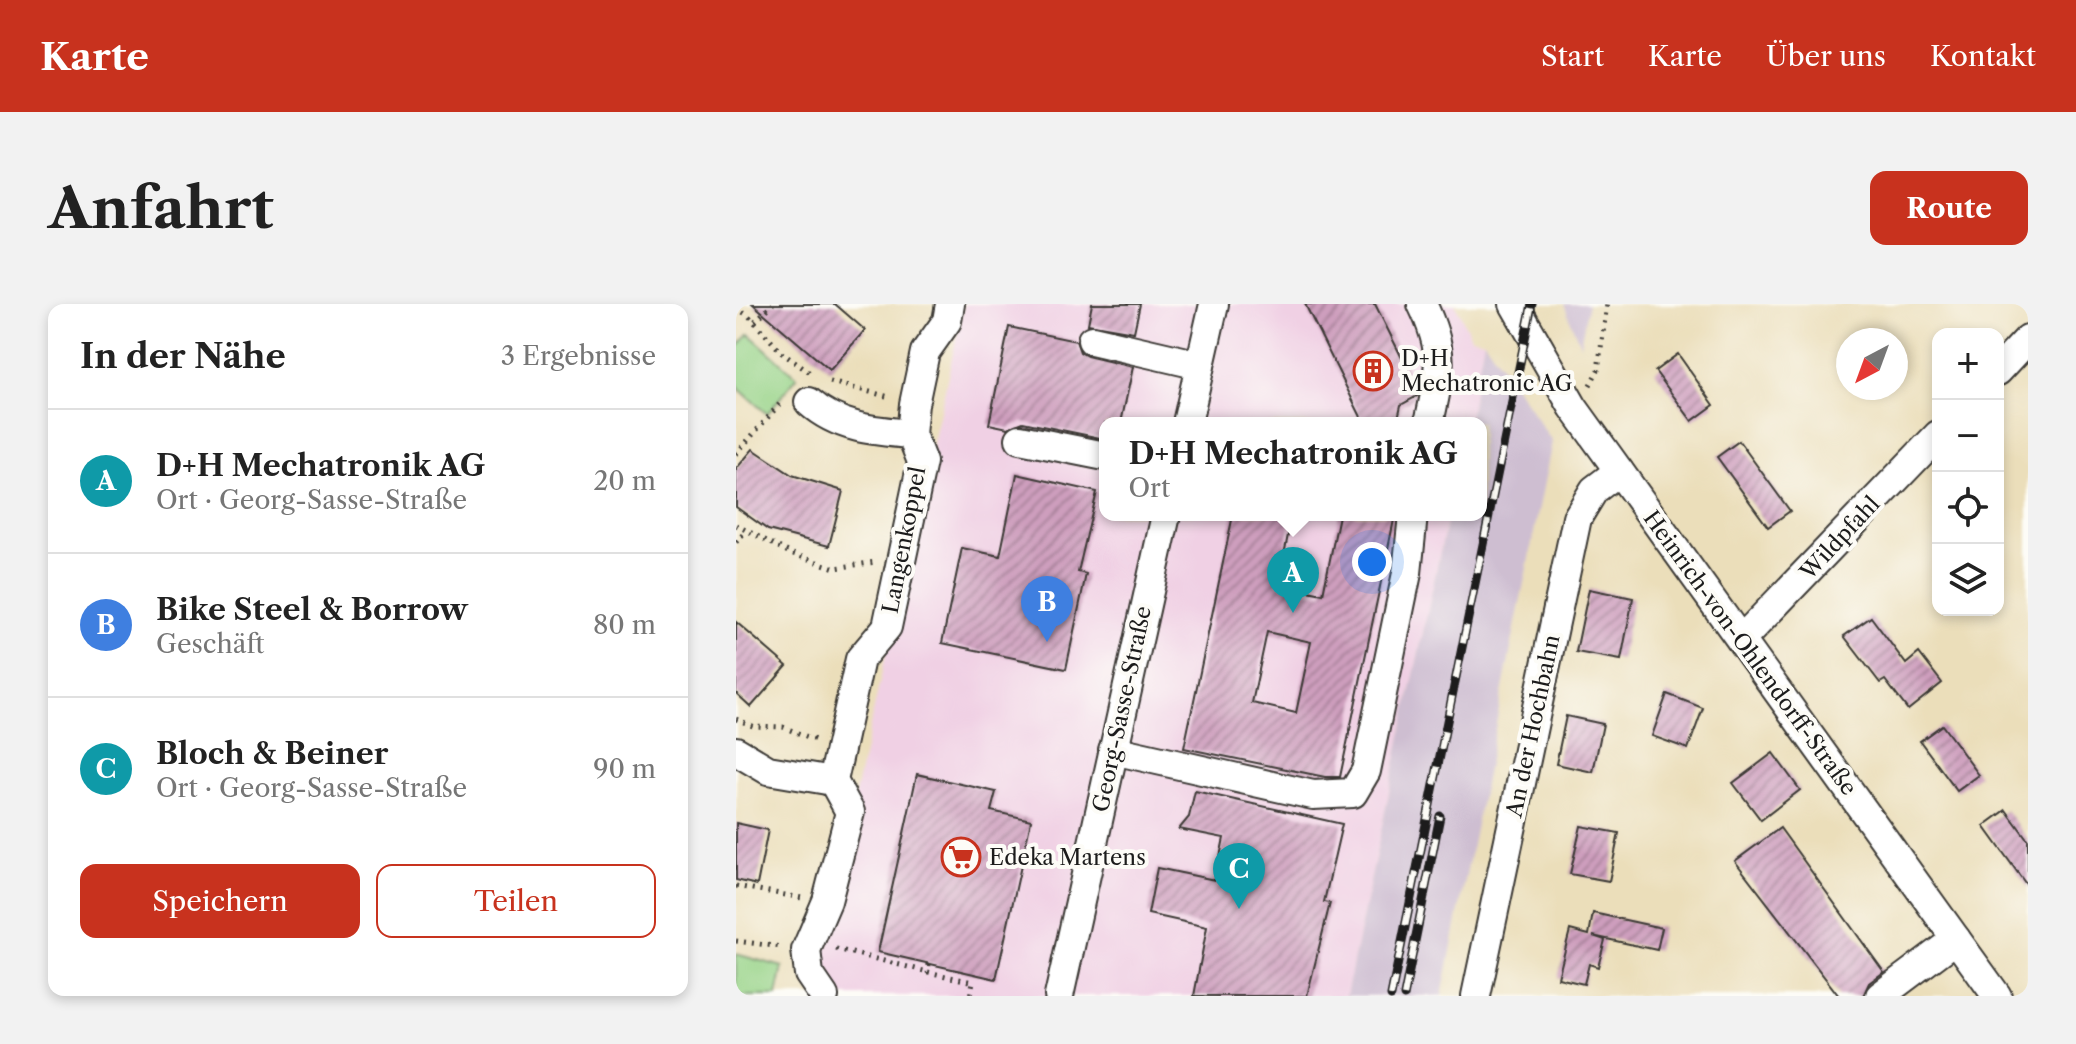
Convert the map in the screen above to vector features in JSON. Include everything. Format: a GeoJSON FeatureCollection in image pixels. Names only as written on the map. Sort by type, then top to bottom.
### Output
{"type":"FeatureCollection","features":[{"type":"Feature","properties":{"kind":"street","name":"Langenkoppel"},"geometry":{"type":"LineString","coordinates":[[833,781],[860,659],[887,627],[922,462],[911,434],[914,404],[925,352],[947,321],[950,304]]}},
{"type":"Feature","properties":{"kind":"street"},"geometry":{"type":"LineString","coordinates":[[1188,417],[1214,304]]}},
{"type":"Feature","properties":{"kind":"street"},"geometry":{"type":"LineString","coordinates":[[1422,304],[1436,333],[1440,355],[1430,417]]}},
{"type":"Feature","properties":{"kind":"street","name":"Heinrich-von-Ohlendorff-Straße"},"geometry":{"type":"LineString","coordinates":[[1514,304],[1573,407],[1997,996]]}},
{"type":"Feature","properties":{"kind":"street"},"geometry":{"type":"LineString","coordinates":[[2004,365],[2028,339]]}},
{"type":"Feature","properties":{"kind":"street"},"geometry":{"type":"LineString","coordinates":[[1092,340],[1200,365]]}},
{"type":"Feature","properties":{"kind":"street"},"geometry":{"type":"LineString","coordinates":[[799,392],[835,421],[872,431],[911,434]]}},
{"type":"Feature","properties":{"kind":"street"},"geometry":{"type":"LineString","coordinates":[[1020,439],[1099,455]]}},
{"type":"Feature","properties":{"kind":"street","name":"Wildpfahl"},"geometry":{"type":"LineString","coordinates":[[1741,640],[1932,441]]}},
{"type":"Feature","properties":{"kind":"street","name":"An der Hochbahn"},"geometry":{"type":"LineString","coordinates":[[1476,996],[1577,518],[1594,490],[1619,471]]}},
{"type":"Feature","properties":{"kind":"street","name":"Georg-Sasse-Straße"},"geometry":{"type":"LineString","coordinates":[[1059,996],[1165,521]]}},
{"type":"Feature","properties":{"kind":"street"},"geometry":{"type":"LineString","coordinates":[[1113,750],[1313,795],[1353,793],[1366,771],[1407,573],[1412,521]]}},
{"type":"Feature","properties":{"kind":"street"},"geometry":{"type":"LineString","coordinates":[[736,751],[768,770],[833,781],[850,812],[827,901],[807,946],[809,974],[824,996]]}},
{"type":"Feature","properties":{"kind":"street"},"geometry":{"type":"LineString","coordinates":[[1880,996],[1956,939]]}},
{"type":"Feature","properties":{"kind":"path"},"geometry":{"type":"LineString","coordinates":[[754,321],[759,320],[773,304]]}},
{"type":"Feature","properties":{"kind":"path"},"geometry":{"type":"LineString","coordinates":[[1573,407],[1598,370],[1607,304]]}},
{"type":"Feature","properties":{"kind":"path"},"geometry":{"type":"LineString","coordinates":[[736,308],[754,321],[782,353],[807,371],[834,384],[914,404]]}},
{"type":"Feature","properties":{"kind":"path"},"geometry":{"type":"LineString","coordinates":[[736,454],[799,392],[807,371]]}},
{"type":"Feature","properties":{"kind":"path"},"geometry":{"type":"LineString","coordinates":[[736,525],[790,553],[835,568],[900,559]]}},
{"type":"Feature","properties":{"kind":"path"},"geometry":{"type":"LineString","coordinates":[[736,542],[745,532]]}},
{"type":"Feature","properties":{"kind":"path"},"geometry":{"type":"LineString","coordinates":[[736,719],[753,726],[783,727],[811,739],[842,745]]}},
{"type":"Feature","properties":{"kind":"path"},"geometry":{"type":"LineString","coordinates":[[736,886],[827,901]]}},
{"type":"Feature","properties":{"kind":"path"},"geometry":{"type":"LineString","coordinates":[[736,941],[807,946],[973,982],[970,996]]}},
{"type":"Feature","properties":{"kind":"path"},"geometry":{"type":"LineString","coordinates":[[928,972],[929,964]]}},
{"type":"Feature","properties":{"kind":"shaded area"},"geometry":{"type":"Polygon","coordinates":[[[964,304],[1455,304],[1471,337],[1484,340],[1469,417],[1099,417],[1099,521],[1447,521],[1346,996],[828,996],[819,983],[830,906],[964,304]]]}},
{"type":"Feature","properties":{"kind":"shaded area"},"geometry":{"type":"Polygon","coordinates":[[[1564,304],[1588,304],[1580,345],[1564,304]]]}},
{"type":"Feature","properties":{"kind":"shaded area"},"geometry":{"type":"Polygon","coordinates":[[[1484,340],[1552,442],[1442,996],[1346,996],[1447,521],[1487,521],[1487,417],[1469,417],[1484,340]]]}},
{"type":"Feature","properties":{"kind":"green space"},"geometry":{"type":"Polygon","coordinates":[[[749,334],[797,377],[767,414],[736,386],[736,349],[749,334]]]}},
{"type":"Feature","properties":{"kind":"green space"},"geometry":{"type":"Polygon","coordinates":[[[736,954],[783,967],[777,996],[736,996],[736,954]]]}},
{"type":"Feature","properties":{"kind":"building"},"geometry":{"type":"Polygon","coordinates":[[[753,304],[835,304],[865,330],[830,370],[753,304]]]}},
{"type":"Feature","properties":{"kind":"building"},"geometry":{"type":"Polygon","coordinates":[[[1092,304],[1140,304],[1134,332],[1088,324],[1092,304]]]}},
{"type":"Feature","properties":{"kind":"building","name":"D+H Mechatronic AG"},"geometry":{"type":"Polygon","coordinates":[[[1305,304],[1375,304],[1418,390],[1417,396],[1401,405],[1398,417],[1361,417],[1305,304]]]}},
{"type":"Feature","properties":{"kind":"building"},"geometry":{"type":"Polygon","coordinates":[[[1009,327],[1076,341],[1080,352],[1087,356],[1133,367],[1122,417],[1099,417],[1099,438],[1023,422],[1008,428],[989,424],[1009,327]]]}},
{"type":"Feature","properties":{"kind":"building"},"geometry":{"type":"Polygon","coordinates":[[[1678,354],[1714,405],[1692,421],[1655,371],[1678,354]]]}},
{"type":"Feature","properties":{"kind":"building"},"geometry":{"type":"Polygon","coordinates":[[[1739,441],[1790,511],[1768,527],[1717,457],[1739,441]]]}},
{"type":"Feature","properties":{"kind":"building"},"geometry":{"type":"Polygon","coordinates":[[[753,449],[792,475],[843,491],[829,546],[768,530],[736,507],[736,469],[753,449]]]}},
{"type":"Feature","properties":{"kind":"building"},"geometry":{"type":"Polygon","coordinates":[[[1017,474],[1097,492],[1078,572],[1086,574],[1066,669],[942,643],[962,548],[1000,556],[1017,474]]]}},
{"type":"Feature","properties":{"kind":"building"},"geometry":{"type":"Polygon","coordinates":[[[1232,521],[1291,521],[1278,585],[1323,594],[1338,521],[1394,521],[1340,777],[1325,777],[1184,748],[1232,521]],[[1267,632],[1252,703],[1296,713],[1311,642],[1267,632]]]}},
{"type":"Feature","properties":{"kind":"building"},"geometry":{"type":"Polygon","coordinates":[[[1589,589],[1633,598],[1621,660],[1576,652],[1589,589]]]}},
{"type":"Feature","properties":{"kind":"building"},"geometry":{"type":"Polygon","coordinates":[[[1871,617],[1906,664],[1919,653],[1942,683],[1908,710],[1885,680],[1880,683],[1844,636],[1871,617]]]}},
{"type":"Feature","properties":{"kind":"building"},"geometry":{"type":"Polygon","coordinates":[[[736,622],[787,666],[751,707],[736,693],[736,622]]]}},
{"type":"Feature","properties":{"kind":"building"},"geometry":{"type":"Polygon","coordinates":[[[1667,694],[1703,708],[1688,749],[1652,736],[1667,694]]]}},
{"type":"Feature","properties":{"kind":"building"},"geometry":{"type":"Polygon","coordinates":[[[1566,716],[1603,724],[1593,772],[1556,764],[1566,716]]]}},
{"type":"Feature","properties":{"kind":"building"},"geometry":{"type":"Polygon","coordinates":[[[1942,725],[1979,775],[1957,791],[1920,741],[1942,725]]]}},
{"type":"Feature","properties":{"kind":"building"},"geometry":{"type":"Polygon","coordinates":[[[1773,753],[1800,790],[1761,820],[1733,783],[1773,753]]]}},
{"type":"Feature","properties":{"kind":"building","name":"Edeka Martens"},"geometry":{"type":"Polygon","coordinates":[[[917,774],[996,792],[991,811],[1031,820],[996,979],[878,952],[917,774]]]}},
{"type":"Feature","properties":{"kind":"building"},"geometry":{"type":"Polygon","coordinates":[[[1195,791],[1342,824],[1324,902],[1330,903],[1307,996],[1194,996],[1207,927],[1148,914],[1157,868],[1215,880],[1224,838],[1179,829],[1189,817],[1195,791]]]}},
{"type":"Feature","properties":{"kind":"building"},"geometry":{"type":"Polygon","coordinates":[[[2006,810],[2028,840],[2028,887],[1984,826],[2006,810]]]}},
{"type":"Feature","properties":{"kind":"building"},"geometry":{"type":"Polygon","coordinates":[[[736,823],[768,830],[757,885],[736,880],[736,823]]]}},
{"type":"Feature","properties":{"kind":"building"},"geometry":{"type":"Polygon","coordinates":[[[1581,826],[1619,833],[1609,881],[1570,874],[1581,826]]]}},
{"type":"Feature","properties":{"kind":"building"},"geometry":{"type":"Polygon","coordinates":[[[1780,828],[1884,972],[1869,983],[1863,996],[1839,996],[1735,861],[1780,828]]]}},
{"type":"Feature","properties":{"kind":"building"},"geometry":{"type":"Polygon","coordinates":[[[1593,913],[1662,928],[1657,950],[1593,936],[1605,940],[1598,967],[1589,964],[1584,984],[1558,978],[1570,930],[1589,935],[1593,913]]]}},
{"type":"Feature","properties":{"kind":"railway"},"geometry":{"type":"LineString","coordinates":[[1391,996],[1532,304]]}},
{"type":"Feature","properties":{"kind":"railway"},"geometry":{"type":"LineString","coordinates":[[1404,996],[1440,816]]}},
{"type":"Feature","properties":{"kind":"place","name":"D+H Mechatronic AG"},"geometry":{"type":"Point","coordinates":[1373,371]}},
{"type":"Feature","properties":{"kind":"place","name":"D+H Mechatronik AG"},"geometry":{"type":"Point","coordinates":[1293,613]}},
{"type":"Feature","properties":{"kind":"place","name":"Bike Steel & Borrow"},"geometry":{"type":"Point","coordinates":[1047,642]}},
{"type":"Feature","properties":{"kind":"place","name":"Edeka Martens"},"geometry":{"type":"Point","coordinates":[961,857]}},
{"type":"Feature","properties":{"kind":"place","name":"Bloch & Beiner"},"geometry":{"type":"Point","coordinates":[1239,909]}}]}
